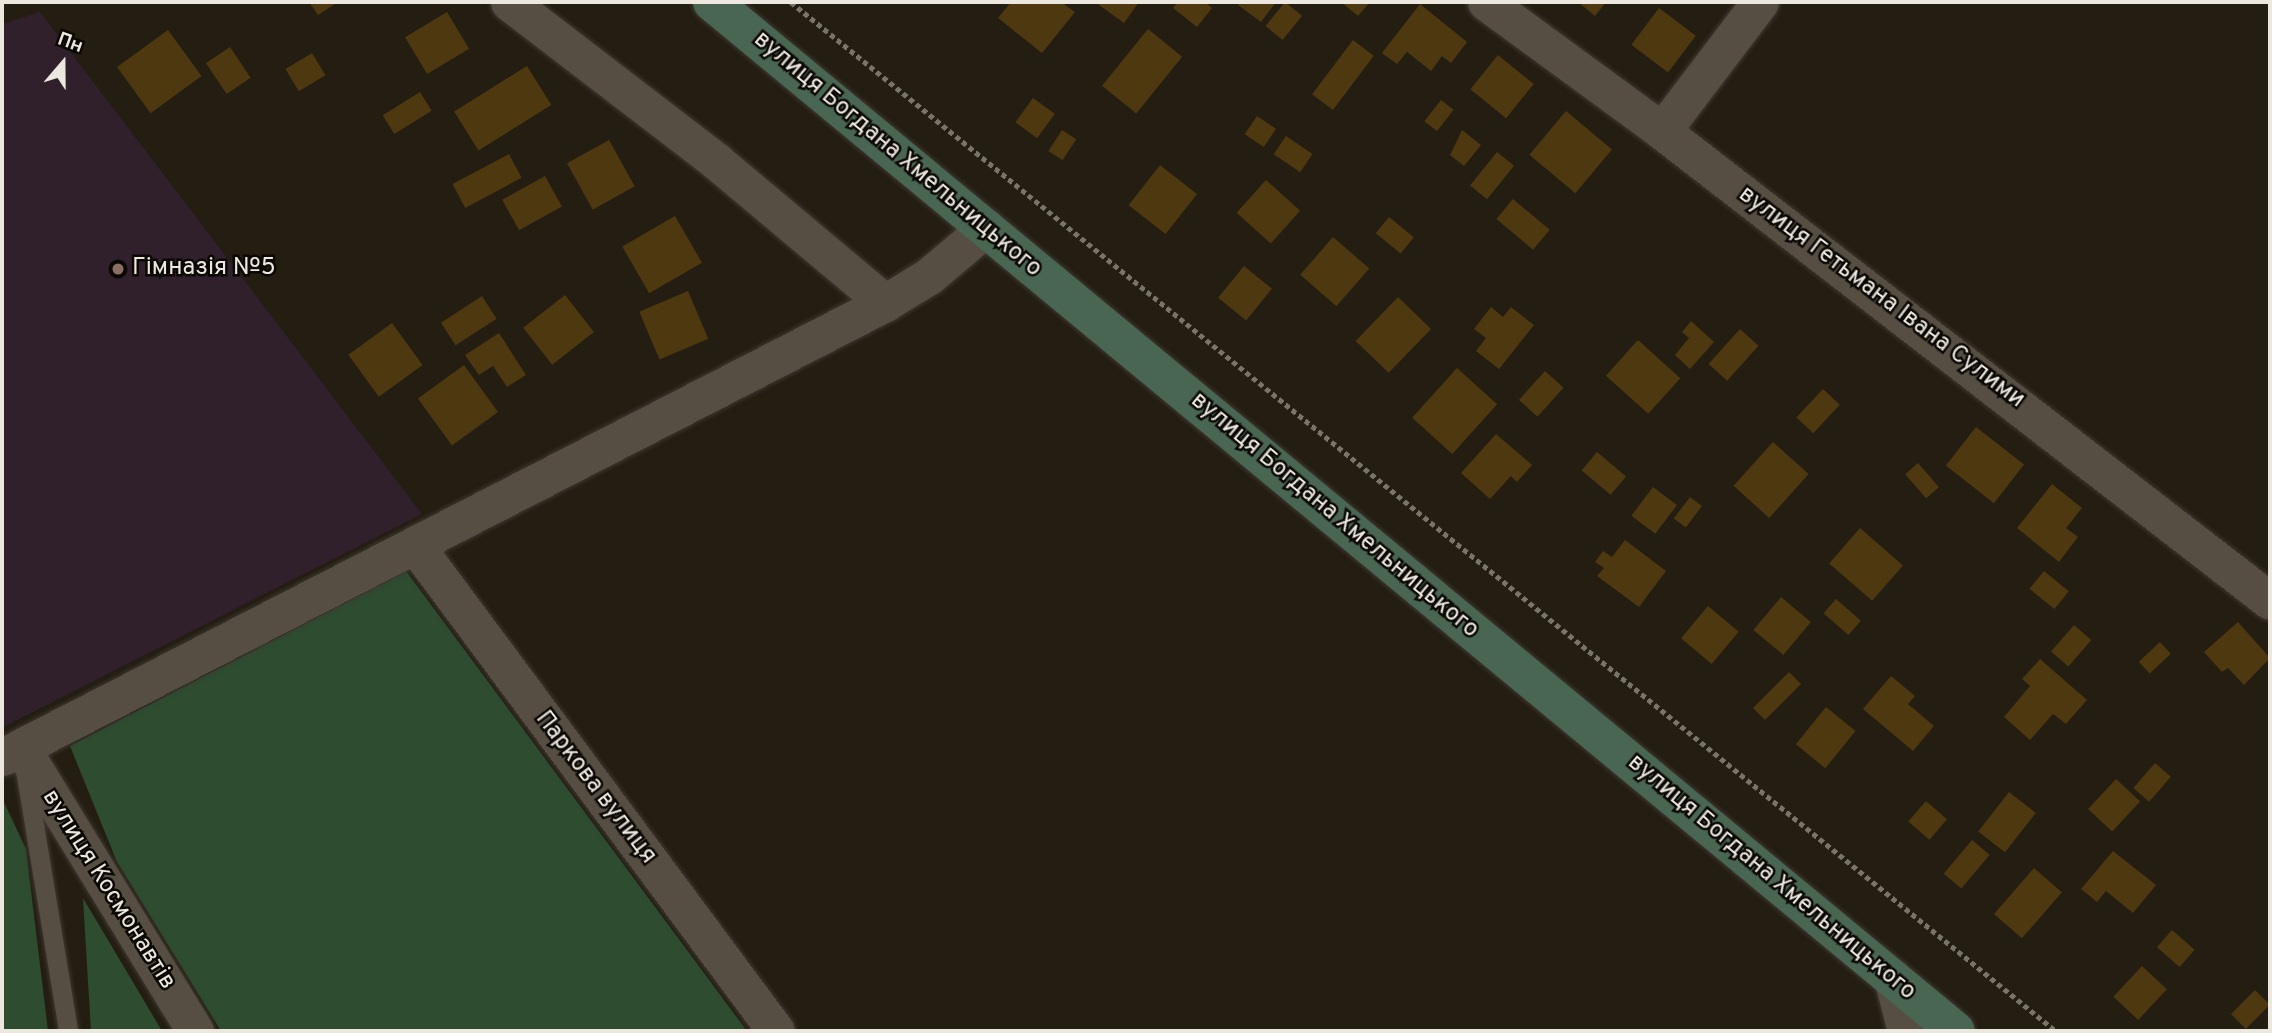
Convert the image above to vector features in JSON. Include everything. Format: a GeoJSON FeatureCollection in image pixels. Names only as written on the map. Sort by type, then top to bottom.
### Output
{"type":"FeatureCollection","features":[{"type":"Feature","properties":{"kind":"main road","name":"вулиця Богдана Хмельницького"},"geometry":{"type":"LineString","coordinates":[[712,2],[1956,1031]]}},
{"type":"Feature","properties":{"kind":"street"},"geometry":{"type":"LineString","coordinates":[[509,2],[707,153],[885,303]]}},
{"type":"Feature","properties":{"kind":"street","name":"вулиця Гетьмана Івана Сулими"},"geometry":{"type":"LineString","coordinates":[[1486,2],[1662,131],[2270,601]]}},
{"type":"Feature","properties":{"kind":"street"},"geometry":{"type":"LineString","coordinates":[[1662,131],[1760,2]]}},
{"type":"Feature","properties":{"kind":"street"},"geometry":{"type":"LineString","coordinates":[[12,752],[885,303],[929,276],[986,228]]}},
{"type":"Feature","properties":{"kind":"street","name":"Паркова вулиця"},"geometry":{"type":"LineString","coordinates":[[415,544],[776,1031]]}},
{"type":"Feature","properties":{"kind":"street","name":"вулиця Космонавтів"},"geometry":{"type":"LineString","coordinates":[[12,752],[195,1031]]}},
{"type":"Feature","properties":{"kind":"street"},"geometry":{"type":"LineString","coordinates":[[1892,977],[1906,1031]]}},
{"type":"Feature","properties":{"kind":"lane"},"geometry":{"type":"LineString","coordinates":[[12,752],[68,1031]]}},
{"type":"Feature","properties":{"kind":"path"},"geometry":{"type":"LineString","coordinates":[[791,2],[2056,1031]]}},
{"type":"Feature","properties":{"kind":"shaded area","name":"Гімназія №5"},"geometry":{"type":"Polygon","coordinates":[[[40,12],[422,514],[2,728],[2,24],[40,12]]]}},
{"type":"Feature","properties":{"kind":"green space"},"geometry":{"type":"Polygon","coordinates":[[[406,571],[747,1031],[221,1031],[117,862],[70,746],[406,571]]]}},
{"type":"Feature","properties":{"kind":"green space"},"geometry":{"type":"Polygon","coordinates":[[[2,798],[26,849],[48,1031],[2,1031],[2,798]]]}},
{"type":"Feature","properties":{"kind":"green space"},"geometry":{"type":"Polygon","coordinates":[[[83,898],[162,1031],[91,1031],[83,898]]]}},
{"type":"Feature","properties":{"kind":"building"},"geometry":{"type":"Polygon","coordinates":[[[309,2],[338,2],[318,15],[309,2]]]}},
{"type":"Feature","properties":{"kind":"building"},"geometry":{"type":"Polygon","coordinates":[[[1011,2],[1061,2],[1075,12],[1042,53],[998,18],[1011,2]]]}},
{"type":"Feature","properties":{"kind":"building"},"geometry":{"type":"Polygon","coordinates":[[[1095,2],[1139,2],[1124,23],[1095,2]]]}},
{"type":"Feature","properties":{"kind":"building"},"geometry":{"type":"Polygon","coordinates":[[[1178,2],[1205,2],[1212,8],[1197,27],[1173,8],[1178,2]]]}},
{"type":"Feature","properties":{"kind":"building"},"geometry":{"type":"Polygon","coordinates":[[[1241,2],[1276,2],[1261,22],[1238,5],[1241,2]]]}},
{"type":"Feature","properties":{"kind":"building"},"geometry":{"type":"Polygon","coordinates":[[[1285,2],[1302,16],[1283,40],[1265,26],[1285,2]]]}},
{"type":"Feature","properties":{"kind":"building"},"geometry":{"type":"Polygon","coordinates":[[[1341,2],[1370,2],[1358,16],[1341,2]]]}},
{"type":"Feature","properties":{"kind":"building"},"geometry":{"type":"Polygon","coordinates":[[[1578,2],[1606,2],[1595,16],[1578,2]]]}},
{"type":"Feature","properties":{"kind":"building"},"geometry":{"type":"Polygon","coordinates":[[[1420,4],[1467,42],[1451,63],[1442,56],[1431,71],[1407,52],[1397,64],[1382,53],[1420,4]]]}},
{"type":"Feature","properties":{"kind":"building"},"geometry":{"type":"Polygon","coordinates":[[[1659,8],[1696,36],[1668,72],[1631,45],[1659,8]]]}},
{"type":"Feature","properties":{"kind":"building"},"geometry":{"type":"Polygon","coordinates":[[[447,12],[469,49],[427,74],[405,37],[447,12]]]}},
{"type":"Feature","properties":{"kind":"building"},"geometry":{"type":"Polygon","coordinates":[[[1148,29],[1182,57],[1136,113],[1102,86],[1148,29]]]}},
{"type":"Feature","properties":{"kind":"building"},"geometry":{"type":"Polygon","coordinates":[[[168,30],[202,76],[151,113],[117,67],[168,30]]]}},
{"type":"Feature","properties":{"kind":"building"},"geometry":{"type":"Polygon","coordinates":[[[1353,40],[1374,56],[1333,110],[1312,94],[1353,40]]]}},
{"type":"Feature","properties":{"kind":"building"},"geometry":{"type":"Polygon","coordinates":[[[230,47],[251,78],[227,94],[206,63],[230,47]]]}},
{"type":"Feature","properties":{"kind":"building"},"geometry":{"type":"Polygon","coordinates":[[[312,53],[325,75],[299,91],[285,69],[312,53]]]}},
{"type":"Feature","properties":{"kind":"building"},"geometry":{"type":"Polygon","coordinates":[[[1498,55],[1534,84],[1506,118],[1470,89],[1498,55]]]}},
{"type":"Feature","properties":{"kind":"building"},"geometry":{"type":"Polygon","coordinates":[[[527,66],[551,105],[478,151],[454,112],[527,66]]]}},
{"type":"Feature","properties":{"kind":"building"},"geometry":{"type":"Polygon","coordinates":[[[420,92],[432,111],[394,134],[383,115],[420,92]]]}},
{"type":"Feature","properties":{"kind":"building"},"geometry":{"type":"Polygon","coordinates":[[[1033,98],[1055,114],[1037,138],[1015,122],[1033,98]]]}},
{"type":"Feature","properties":{"kind":"building"},"geometry":{"type":"Polygon","coordinates":[[[1441,100],[1454,110],[1437,131],[1424,121],[1441,100]]]}},
{"type":"Feature","properties":{"kind":"building"},"geometry":{"type":"Polygon","coordinates":[[[1566,111],[1612,150],[1575,193],[1529,155],[1566,111]]]}},
{"type":"Feature","properties":{"kind":"building"},"geometry":{"type":"Polygon","coordinates":[[[1257,116],[1276,129],[1264,147],[1245,134],[1257,116]]]}},
{"type":"Feature","properties":{"kind":"building"},"geometry":{"type":"Polygon","coordinates":[[[1062,130],[1076,139],[1063,160],[1048,151],[1062,130]]]}},
{"type":"Feature","properties":{"kind":"building"},"geometry":{"type":"Polygon","coordinates":[[[1462,130],[1481,145],[1464,166],[1450,155],[1462,130]]]}},
{"type":"Feature","properties":{"kind":"building"},"geometry":{"type":"Polygon","coordinates":[[[1286,136],[1313,154],[1300,172],[1274,154],[1286,136]]]}},
{"type":"Feature","properties":{"kind":"building"},"geometry":{"type":"Polygon","coordinates":[[[609,140],[635,186],[593,210],[567,163],[609,140]]]}},
{"type":"Feature","properties":{"kind":"building"},"geometry":{"type":"Polygon","coordinates":[[[1497,152],[1514,166],[1487,199],[1470,185],[1497,152]]]}},
{"type":"Feature","properties":{"kind":"building"},"geometry":{"type":"Polygon","coordinates":[[[509,154],[522,178],[465,208],[452,184],[509,154]]]}},
{"type":"Feature","properties":{"kind":"building"},"geometry":{"type":"Polygon","coordinates":[[[1160,165],[1197,194],[1166,234],[1129,205],[1160,165]]]}},
{"type":"Feature","properties":{"kind":"building"},"geometry":{"type":"Polygon","coordinates":[[[545,176],[562,207],[519,230],[502,200],[545,176]]]}},
{"type":"Feature","properties":{"kind":"building"},"geometry":{"type":"Polygon","coordinates":[[[1266,180],[1300,211],[1271,243],[1237,213],[1266,180]]]}},
{"type":"Feature","properties":{"kind":"building"},"geometry":{"type":"Polygon","coordinates":[[[1513,199],[1550,230],[1533,250],[1496,219],[1513,199]]]}},
{"type":"Feature","properties":{"kind":"building"},"geometry":{"type":"Polygon","coordinates":[[[675,216],[702,263],[649,293],[622,246],[675,216]]]}},
{"type":"Feature","properties":{"kind":"building"},"geometry":{"type":"Polygon","coordinates":[[[1389,217],[1414,237],[1401,253],[1376,233],[1389,217]]]}},
{"type":"Feature","properties":{"kind":"building"},"geometry":{"type":"Polygon","coordinates":[[[1333,237],[1369,268],[1336,306],[1300,275],[1333,237]]]}},
{"type":"Feature","properties":{"kind":"building"},"geometry":{"type":"Polygon","coordinates":[[[1244,266],[1272,289],[1246,321],[1218,298],[1244,266]]]}},
{"type":"Feature","properties":{"kind":"building"},"geometry":{"type":"Polygon","coordinates":[[[688,291],[708,339],[660,360],[639,312],[688,291]]]}},
{"type":"Feature","properties":{"kind":"building"},"geometry":{"type":"Polygon","coordinates":[[[565,295],[594,332],[552,365],[523,328],[565,295]]]}},
{"type":"Feature","properties":{"kind":"building"},"geometry":{"type":"Polygon","coordinates":[[[482,296],[497,319],[456,345],[441,323],[482,296]]]}},
{"type":"Feature","properties":{"kind":"building"},"geometry":{"type":"Polygon","coordinates":[[[1398,297],[1431,329],[1389,373],[1356,341],[1398,297]]]}},
{"type":"Feature","properties":{"kind":"building"},"geometry":{"type":"Polygon","coordinates":[[[1491,307],[1503,317],[1511,307],[1534,325],[1499,369],[1476,351],[1486,338],[1474,329],[1491,307]]]}},
{"type":"Feature","properties":{"kind":"building"},"geometry":{"type":"Polygon","coordinates":[[[1691,321],[1714,342],[1690,369],[1675,355],[1689,338],[1682,332],[1691,321]]]}},
{"type":"Feature","properties":{"kind":"building"},"geometry":{"type":"Polygon","coordinates":[[[392,323],[423,365],[379,397],[348,355],[392,323]]]}},
{"type":"Feature","properties":{"kind":"building"},"geometry":{"type":"Polygon","coordinates":[[[1740,329],[1759,346],[1727,381],[1709,364],[1740,329]]]}},
{"type":"Feature","properties":{"kind":"building"},"geometry":{"type":"Polygon","coordinates":[[[499,333],[526,375],[507,387],[493,366],[479,375],[465,355],[499,333]]]}},
{"type":"Feature","properties":{"kind":"building"},"geometry":{"type":"Polygon","coordinates":[[[1638,340],[1680,378],[1648,414],[1606,376],[1638,340]]]}},
{"type":"Feature","properties":{"kind":"building"},"geometry":{"type":"Polygon","coordinates":[[[464,365],[498,412],[452,445],[418,399],[464,365]]]}},
{"type":"Feature","properties":{"kind":"building"},"geometry":{"type":"Polygon","coordinates":[[[1457,368],[1497,404],[1452,454],[1412,418],[1457,368]]]}},
{"type":"Feature","properties":{"kind":"building"},"geometry":{"type":"Polygon","coordinates":[[[1545,371],[1564,388],[1537,417],[1519,400],[1545,371]]]}},
{"type":"Feature","properties":{"kind":"building"},"geometry":{"type":"Polygon","coordinates":[[[1823,389],[1840,405],[1813,433],[1796,418],[1823,389]]]}},
{"type":"Feature","properties":{"kind":"building"},"geometry":{"type":"Polygon","coordinates":[[[1976,427],[2024,465],[1994,503],[1946,466],[1976,427]]]}},
{"type":"Feature","properties":{"kind":"building"},"geometry":{"type":"Polygon","coordinates":[[[1496,434],[1532,465],[1517,482],[1511,476],[1490,499],[1461,473],[1496,434]]]}},
{"type":"Feature","properties":{"kind":"building"},"geometry":{"type":"Polygon","coordinates":[[[1773,442],[1809,474],[1769,518],[1734,486],[1773,442]]]}},
{"type":"Feature","properties":{"kind":"building"},"geometry":{"type":"Polygon","coordinates":[[[1597,452],[1626,476],[1611,495],[1582,470],[1597,452]]]}},
{"type":"Feature","properties":{"kind":"building"},"geometry":{"type":"Polygon","coordinates":[[[1918,463],[1939,487],[1926,498],[1905,474],[1918,463]]]}},
{"type":"Feature","properties":{"kind":"building"},"geometry":{"type":"Polygon","coordinates":[[[2052,484],[2082,508],[2066,528],[2078,537],[2059,562],[2017,528],[2052,484]]]}},
{"type":"Feature","properties":{"kind":"building"},"geometry":{"type":"Polygon","coordinates":[[[1653,487],[1677,505],[1655,534],[1631,516],[1653,487]]]}},
{"type":"Feature","properties":{"kind":"building"},"geometry":{"type":"Polygon","coordinates":[[[1690,497],[1702,506],[1686,528],[1674,519],[1690,497]]]}},
{"type":"Feature","properties":{"kind":"building"},"geometry":{"type":"Polygon","coordinates":[[[1860,528],[1903,565],[1872,601],[1829,563],[1860,528]]]}},
{"type":"Feature","properties":{"kind":"building"},"geometry":{"type":"Polygon","coordinates":[[[1625,540],[1666,571],[1639,607],[1597,576],[1604,568],[1595,562],[1603,551],[1612,557],[1625,540]]]}},
{"type":"Feature","properties":{"kind":"building"},"geometry":{"type":"Polygon","coordinates":[[[2044,571],[2069,591],[2054,609],[2030,589],[2044,571]]]}},
{"type":"Feature","properties":{"kind":"building"},"geometry":{"type":"Polygon","coordinates":[[[1781,597],[1811,622],[1783,655],[1753,630],[1781,597]]]}},
{"type":"Feature","properties":{"kind":"building"},"geometry":{"type":"Polygon","coordinates":[[[1836,599],[1861,621],[1848,635],[1824,613],[1836,599]]]}},
{"type":"Feature","properties":{"kind":"building"},"geometry":{"type":"Polygon","coordinates":[[[1708,606],[1739,632],[1712,664],[1681,638],[1708,606]]]}},
{"type":"Feature","properties":{"kind":"building"},"geometry":{"type":"Polygon","coordinates":[[[2238,622],[2270,658],[2244,685],[2228,668],[2222,672],[2204,652],[2238,622]]]}},
{"type":"Feature","properties":{"kind":"building"},"geometry":{"type":"Polygon","coordinates":[[[2074,625],[2091,640],[2068,667],[2051,651],[2074,625]]]}},
{"type":"Feature","properties":{"kind":"building"},"geometry":{"type":"Polygon","coordinates":[[[2160,642],[2171,654],[2150,673],[2139,662],[2160,642]]]}},
{"type":"Feature","properties":{"kind":"building"},"geometry":{"type":"Polygon","coordinates":[[[2040,659],[2087,700],[2066,724],[2053,714],[2030,740],[2004,717],[2030,686],[2022,679],[2040,659]]]}},
{"type":"Feature","properties":{"kind":"building"},"geometry":{"type":"Polygon","coordinates":[[[1789,672],[1801,684],[1765,720],[1753,708],[1789,672]]]}},
{"type":"Feature","properties":{"kind":"building"},"geometry":{"type":"Polygon","coordinates":[[[1891,676],[1915,696],[1908,704],[1934,726],[1913,751],[1863,709],[1891,676]]]}},
{"type":"Feature","properties":{"kind":"building"},"geometry":{"type":"Polygon","coordinates":[[[1826,707],[1856,731],[1825,768],[1796,744],[1826,707]]]}},
{"type":"Feature","properties":{"kind":"building"},"geometry":{"type":"Polygon","coordinates":[[[2155,763],[2171,777],[2149,802],[2133,788],[2155,763]]]}},
{"type":"Feature","properties":{"kind":"building"},"geometry":{"type":"Polygon","coordinates":[[[2116,779],[2140,802],[2112,831],[2088,809],[2116,779]]]}},
{"type":"Feature","properties":{"kind":"building"},"geometry":{"type":"Polygon","coordinates":[[[2009,792],[2036,813],[2005,852],[1978,831],[2009,792]]]}},
{"type":"Feature","properties":{"kind":"building"},"geometry":{"type":"Polygon","coordinates":[[[1926,801],[1947,819],[1929,840],[1908,821],[1926,801]]]}},
{"type":"Feature","properties":{"kind":"building"},"geometry":{"type":"Polygon","coordinates":[[[1972,840],[1990,855],[1961,888],[1944,874],[1972,840]]]}},
{"type":"Feature","properties":{"kind":"building"},"geometry":{"type":"Polygon","coordinates":[[[2113,851],[2156,885],[2133,913],[2106,891],[2097,902],[2081,889],[2113,851]]]}},
{"type":"Feature","properties":{"kind":"building"},"geometry":{"type":"Polygon","coordinates":[[[2034,868],[2062,892],[2022,938],[1994,914],[2034,868]]]}},
{"type":"Feature","properties":{"kind":"building"},"geometry":{"type":"Polygon","coordinates":[[[2172,930],[2195,950],[2180,967],[2157,947],[2172,930]]]}},
{"type":"Feature","properties":{"kind":"building"},"geometry":{"type":"Polygon","coordinates":[[[2142,966],[2167,989],[2138,1020],[2113,997],[2142,966]]]}},
{"type":"Feature","properties":{"kind":"building"},"geometry":{"type":"Polygon","coordinates":[[[2255,990],[2270,1005],[2246,1029],[2231,1014],[2255,990]]]}},
{"type":"Feature","properties":{"kind":"place","name":"Гімназія №5"},"geometry":{"type":"Point","coordinates":[118,269]}}]}
